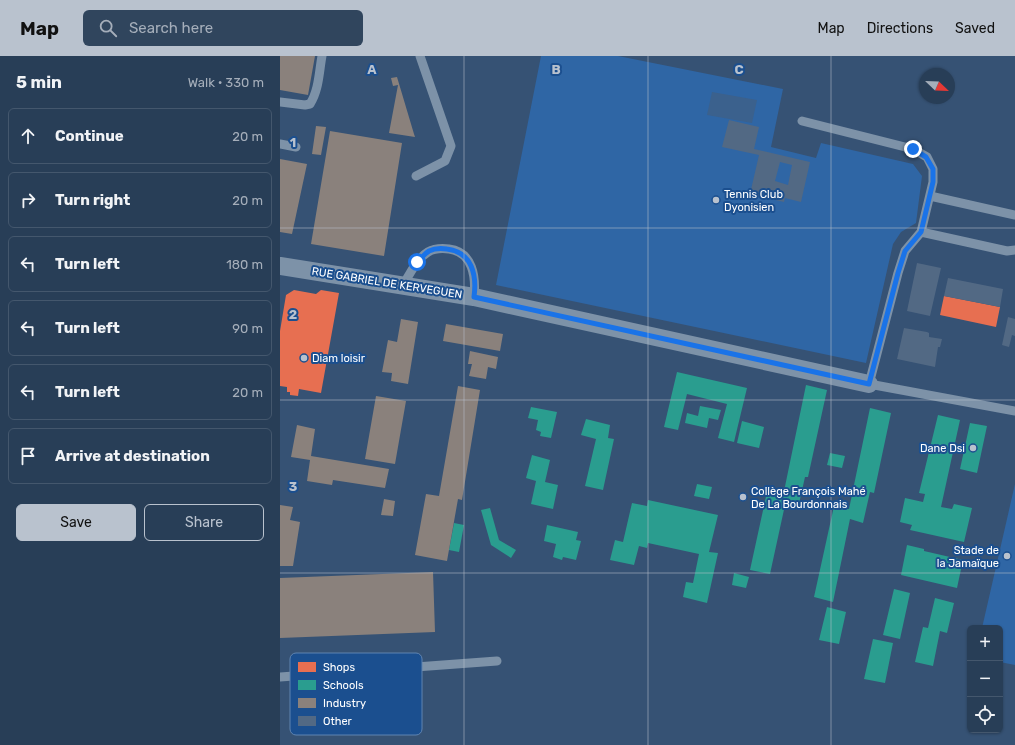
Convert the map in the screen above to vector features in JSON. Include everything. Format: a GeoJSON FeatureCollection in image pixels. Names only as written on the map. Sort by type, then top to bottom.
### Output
{"type":"FeatureCollection","features":[{"type":"Feature","properties":{"kind":"street","name":"RUE GABRIEL DE KERVEGUEN"},"geometry":{"type":"LineString","coordinates":[[280,266],[474,297],[869,384]]}},
{"type":"Feature","properties":{"kind":"lane"},"geometry":{"type":"LineString","coordinates":[[280,102],[305,105],[310,104],[314,98],[317,87],[322,56]]}},
{"type":"Feature","properties":{"kind":"lane"},"geometry":{"type":"LineString","coordinates":[[416,176],[445,161],[450,146],[420,56]]}},
{"type":"Feature","properties":{"kind":"lane"},"geometry":{"type":"LineString","coordinates":[[802,121],[913,149],[926,157],[933,169],[933,182],[921,232],[905,251],[869,384],[1015,411]]}},
{"type":"Feature","properties":{"kind":"lane"},"geometry":{"type":"LineString","coordinates":[[280,144],[296,147]]}},
{"type":"Feature","properties":{"kind":"lane"},"geometry":{"type":"LineString","coordinates":[[930,196],[1015,215]]}},
{"type":"Feature","properties":{"kind":"lane"},"geometry":{"type":"LineString","coordinates":[[921,232],[1007,251],[1015,250]]}},
{"type":"Feature","properties":{"kind":"lane"},"geometry":{"type":"LineString","coordinates":[[402,286],[417,262],[428,252],[440,248],[455,250],[468,259],[472,269],[475,288],[474,297]]}},
{"type":"Feature","properties":{"kind":"lane"},"geometry":{"type":"LineString","coordinates":[[422,666],[497,660]]}},
{"type":"Feature","properties":{"kind":"lane"},"geometry":{"type":"LineString","coordinates":[[280,678],[290,677]]}},
{"type":"Feature","properties":{"kind":"shaded area","name":"Tennis Club Dyonisien"},"geometry":{"type":"Polygon","coordinates":[[[541,56],[618,56],[783,89],[771,147],[816,158],[821,143],[913,164],[922,176],[916,223],[901,232],[893,244],[866,363],[496,285],[541,56]]]}},
{"type":"Feature","properties":{"kind":"shaded area"},"geometry":{"type":"Polygon","coordinates":[[[712,92],[757,100],[752,123],[707,115],[712,92]]]}},
{"type":"Feature","properties":{"kind":"shaded area","name":"Stade de la Jamaïque"},"geometry":{"type":"Polygon","coordinates":[[[1015,484],[1015,665],[1003,663],[1003,625],[983,625],[1015,484]]]}},
{"type":"Feature","properties":{"kind":"building: Shops","name":"Diam loisir"},"geometry":{"type":"Polygon","coordinates":[[[294,290],[316,294],[321,290],[339,293],[321,393],[299,389],[298,396],[290,395],[290,392],[287,392],[287,387],[280,386],[280,331],[286,295],[294,290]]]}},
{"type":"Feature","properties":{"kind":"building: Shops"},"geometry":{"type":"Polygon","coordinates":[[[944,296],[1000,307],[996,327],[940,315],[944,296]]]}},
{"type":"Feature","properties":{"kind":"building: Schools"},"geometry":{"type":"Polygon","coordinates":[[[677,372],[747,388],[734,442],[718,438],[727,404],[687,394],[678,430],[664,427],[677,372]]]}},
{"type":"Feature","properties":{"kind":"building: Schools"},"geometry":{"type":"Polygon","coordinates":[[[806,385],[827,390],[808,477],[805,477],[798,508],[785,505],[770,574],[750,570],[767,492],[783,496],[806,385]]]}},
{"type":"Feature","properties":{"kind":"building: Schools"},"geometry":{"type":"Polygon","coordinates":[[[700,406],[721,410],[718,420],[709,418],[707,428],[685,423],[687,413],[698,416],[700,406]]]}},
{"type":"Feature","properties":{"kind":"building: Schools"},"geometry":{"type":"Polygon","coordinates":[[[531,407],[557,412],[551,438],[540,436],[541,432],[536,430],[538,420],[528,418],[531,407]]]}},
{"type":"Feature","properties":{"kind":"building: Schools"},"geometry":{"type":"Polygon","coordinates":[[[870,408],[891,413],[874,493],[870,492],[863,523],[850,519],[833,602],[814,597],[834,506],[849,509],[870,408]]]}},
{"type":"Feature","properties":{"kind":"building: Schools"},"geometry":{"type":"Polygon","coordinates":[[[938,415],[960,420],[941,507],[952,509],[954,504],[972,508],[964,542],[910,530],[912,525],[900,522],[905,498],[923,502],[925,494],[919,493],[938,415]]]}},
{"type":"Feature","properties":{"kind":"building: Schools"},"geometry":{"type":"Polygon","coordinates":[[[586,419],[610,425],[608,438],[614,439],[603,490],[585,486],[596,439],[581,435],[586,419]]]}},
{"type":"Feature","properties":{"kind":"building: Schools"},"geometry":{"type":"Polygon","coordinates":[[[742,421],[764,427],[759,448],[737,443],[742,421]]]}},
{"type":"Feature","properties":{"kind":"building: Schools","name":"Dane Dsi"},"geometry":{"type":"Polygon","coordinates":[[[970,423],[987,426],[977,473],[960,469],[970,423]]]}},
{"type":"Feature","properties":{"kind":"building: Schools"},"geometry":{"type":"Polygon","coordinates":[[[830,453],[845,456],[842,468],[827,465],[830,453]]]}},
{"type":"Feature","properties":{"kind":"building: Schools"},"geometry":{"type":"Polygon","coordinates":[[[532,455],[550,460],[545,482],[558,485],[553,509],[531,504],[536,481],[526,478],[532,455]]]}},
{"type":"Feature","properties":{"kind":"building: Schools"},"geometry":{"type":"Polygon","coordinates":[[[697,484],[712,487],[709,499],[694,496],[697,484]]]}},
{"type":"Feature","properties":{"kind":"building: Schools"},"geometry":{"type":"Polygon","coordinates":[[[648,500],[718,515],[709,552],[718,553],[707,603],[683,597],[686,582],[693,583],[699,554],[648,543],[647,548],[639,546],[634,565],[610,560],[615,540],[623,542],[632,503],[647,506],[648,500]]]}},
{"type":"Feature","properties":{"kind":"building: Schools"},"geometry":{"type":"Polygon","coordinates":[[[490,508],[499,540],[516,550],[511,558],[491,545],[481,510],[490,508]]]}},
{"type":"Feature","properties":{"kind":"building: Schools"},"geometry":{"type":"Polygon","coordinates":[[[454,523],[464,525],[459,552],[449,550],[454,523]]]}},
{"type":"Feature","properties":{"kind":"building: Schools"},"geometry":{"type":"Polygon","coordinates":[[[547,525],[578,532],[576,540],[581,541],[576,560],[563,557],[562,560],[553,557],[556,544],[544,541],[547,525]]]}},
{"type":"Feature","properties":{"kind":"building: Schools"},"geometry":{"type":"Polygon","coordinates":[[[907,545],[924,549],[924,551],[963,560],[957,588],[901,575],[907,545]]]}},
{"type":"Feature","properties":{"kind":"building: Schools"},"geometry":{"type":"Polygon","coordinates":[[[734,573],[749,577],[746,588],[732,585],[734,573]]]}},
{"type":"Feature","properties":{"kind":"building: Schools"},"geometry":{"type":"Polygon","coordinates":[[[894,589],[910,593],[900,639],[883,635],[894,589]]]}},
{"type":"Feature","properties":{"kind":"building: Schools"},"geometry":{"type":"Polygon","coordinates":[[[935,598],[954,603],[947,633],[940,631],[933,666],[915,662],[923,627],[928,628],[935,598]]]}},
{"type":"Feature","properties":{"kind":"building: Schools"},"geometry":{"type":"Polygon","coordinates":[[[827,607],[846,612],[839,644],[819,640],[827,607]]]}},
{"type":"Feature","properties":{"kind":"building: Schools"},"geometry":{"type":"Polygon","coordinates":[[[873,639],[893,643],[885,683],[864,679],[873,639]]]}},
{"type":"Feature","properties":{"kind":"building: Industry"},"geometry":{"type":"Polygon","coordinates":[[[280,56],[315,56],[308,95],[280,90],[280,56]]]}},
{"type":"Feature","properties":{"kind":"building: Industry"},"geometry":{"type":"Polygon","coordinates":[[[397,77],[415,137],[389,133],[398,85],[393,86],[391,78],[397,77]]]}},
{"type":"Feature","properties":{"kind":"building: Industry"},"geometry":{"type":"Polygon","coordinates":[[[316,126],[326,127],[321,155],[312,154],[316,126]]]}},
{"type":"Feature","properties":{"kind":"building: Industry"},"geometry":{"type":"Polygon","coordinates":[[[330,131],[402,143],[384,256],[311,244],[330,131]]]}},
{"type":"Feature","properties":{"kind":"building: Industry"},"geometry":{"type":"Polygon","coordinates":[[[280,159],[307,164],[292,234],[280,232],[280,159]]]}},
{"type":"Feature","properties":{"kind":"building: Industry"},"geometry":{"type":"Polygon","coordinates":[[[401,319],[418,322],[408,384],[391,381],[392,373],[382,372],[388,340],[397,342],[401,319]]]}},
{"type":"Feature","properties":{"kind":"building: Industry"},"geometry":{"type":"Polygon","coordinates":[[[446,324],[503,334],[500,351],[443,341],[446,324]]]}},
{"type":"Feature","properties":{"kind":"building: Industry"},"geometry":{"type":"Polygon","coordinates":[[[470,351],[498,357],[496,369],[488,367],[486,379],[469,376],[472,364],[468,364],[470,351]]]}},
{"type":"Feature","properties":{"kind":"building: Industry"},"geometry":{"type":"Polygon","coordinates":[[[458,386],[480,390],[462,500],[458,499],[447,561],[415,555],[426,494],[439,496],[458,386]]]}},
{"type":"Feature","properties":{"kind":"building: Industry"},"geometry":{"type":"Polygon","coordinates":[[[376,396],[406,401],[395,464],[365,459],[376,396]]]}},
{"type":"Feature","properties":{"kind":"building: Industry"},"geometry":{"type":"Polygon","coordinates":[[[297,425],[315,429],[311,456],[389,469],[385,488],[333,480],[332,485],[307,481],[310,460],[291,457],[297,425]]]}},
{"type":"Feature","properties":{"kind":"building: Industry"},"geometry":{"type":"Polygon","coordinates":[[[384,499],[395,501],[393,516],[381,515],[384,499]]]}},
{"type":"Feature","properties":{"kind":"building: Industry"},"geometry":{"type":"Polygon","coordinates":[[[280,505],[293,507],[290,520],[300,522],[293,566],[280,566],[280,505]]]}},
{"type":"Feature","properties":{"kind":"building: Industry"},"geometry":{"type":"Polygon","coordinates":[[[433,572],[435,632],[280,638],[280,578],[433,572]]]}},
{"type":"Feature","properties":{"kind":"building: Other"},"geometry":{"type":"Polygon","coordinates":[[[729,120],[759,127],[754,149],[810,162],[801,202],[785,198],[784,202],[750,194],[759,155],[722,147],[729,120]],[[780,162],[775,181],[788,185],[792,165],[780,162]]]}},
{"type":"Feature","properties":{"kind":"building: Other"},"geometry":{"type":"Polygon","coordinates":[[[917,263],[941,268],[930,316],[907,311],[917,263]]]}},
{"type":"Feature","properties":{"kind":"building: Other"},"geometry":{"type":"Polygon","coordinates":[[[948,278],[1003,289],[1000,307],[944,296],[948,278]]]}},
{"type":"Feature","properties":{"kind":"building: Other"},"geometry":{"type":"Polygon","coordinates":[[[1008,317],[1015,319],[1015,336],[1012,335],[1009,347],[1002,345],[1008,317]]]}},
{"type":"Feature","properties":{"kind":"building: Other"},"geometry":{"type":"Polygon","coordinates":[[[904,328],[927,332],[929,333],[929,337],[942,339],[940,347],[938,347],[935,367],[897,359],[904,328]]]}},
{"type":"Feature","properties":{"kind":"place","name":"Tennis Club Dyonisien"},"geometry":{"type":"Point","coordinates":[716,200]}},
{"type":"Feature","properties":{"kind":"place","name":"Diam loisir"},"geometry":{"type":"Point","coordinates":[304,358]}},
{"type":"Feature","properties":{"kind":"place","name":"Dane Dsi"},"geometry":{"type":"Point","coordinates":[973,448]}},
{"type":"Feature","properties":{"kind":"place","name":"Collège François Mahé De La Bourdonnais"},"geometry":{"type":"Point","coordinates":[743,497]}},
{"type":"Feature","properties":{"kind":"place","name":"Stade de la Jamaïque"},"geometry":{"type":"Point","coordinates":[1007,556]}},
{"type":"Feature","properties":{"kind":"route"},"geometry":{"type":"LineString","coordinates":[[417,262],[428,252],[440,248],[455,250],[468,259],[472,269],[475,288],[474,297],[869,384],[898,273],[905,251],[921,232],[933,182],[933,169],[926,157],[913,149]]}}]}
